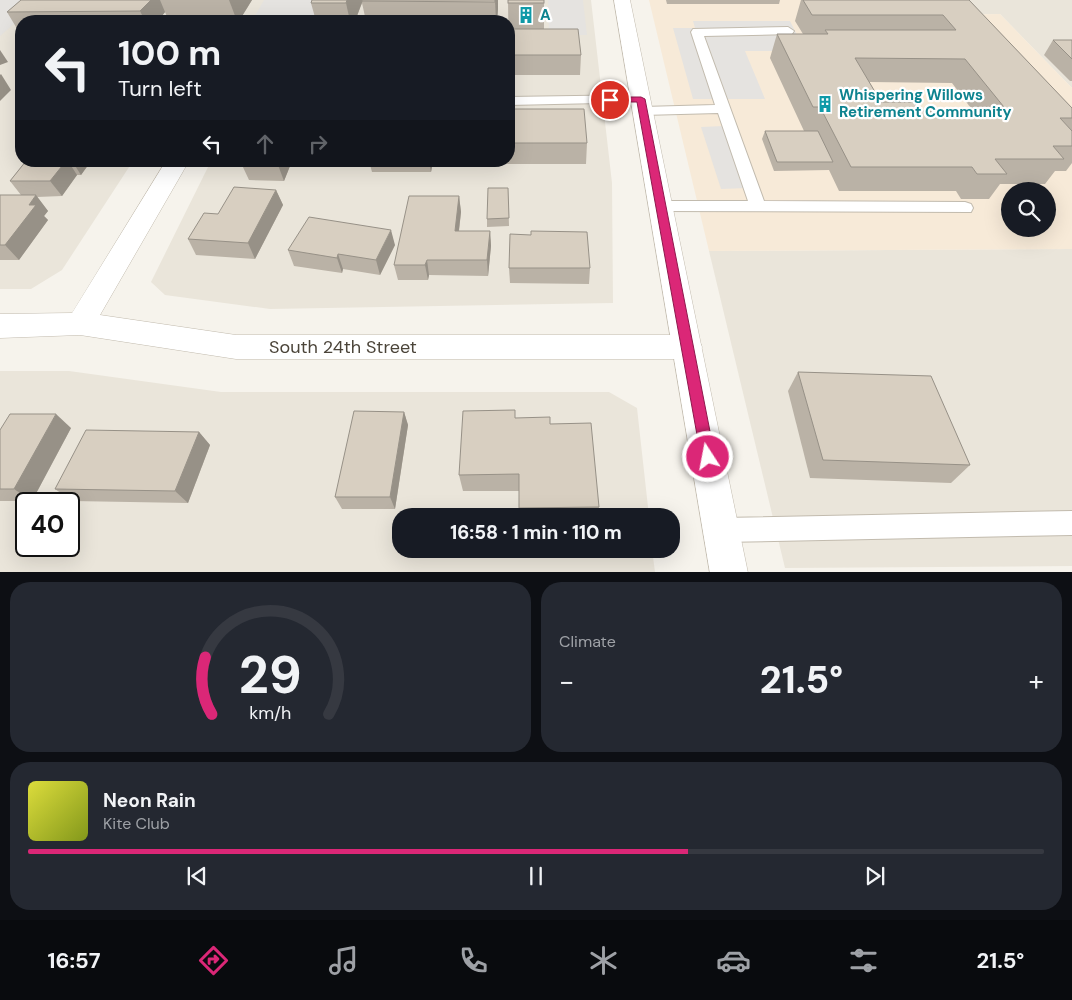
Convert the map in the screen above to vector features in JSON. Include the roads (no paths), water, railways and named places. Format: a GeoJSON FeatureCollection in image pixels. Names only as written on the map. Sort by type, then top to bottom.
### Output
{"type":"FeatureCollection","features":[{"type":"Feature","properties":{"kind":"street"},"geometry":{"type":"LineString","coordinates":[[622,0],[729,572]]}},
{"type":"Feature","properties":{"kind":"street"},"geometry":{"type":"LineString","coordinates":[[80,324],[174,167]]}},
{"type":"Feature","properties":{"kind":"street","name":"South 24th Street"},"geometry":{"type":"LineString","coordinates":[[0,326],[80,324],[236,347],[687,347]]}},
{"type":"Feature","properties":{"kind":"lane"},"geometry":{"type":"LineString","coordinates":[[758,207],[697,32],[788,31]]}},
{"type":"Feature","properties":{"kind":"lane"},"geometry":{"type":"LineString","coordinates":[[515,101],[724,109]]}},
{"type":"Feature","properties":{"kind":"lane"},"geometry":{"type":"LineString","coordinates":[[660,207],[965,208]]}},
{"type":"Feature","properties":{"kind":"lane"},"geometry":{"type":"LineString","coordinates":[[721,530],[1072,523]]}},
{"type":"Feature","properties":{"kind":"place","name":"A"},"geometry":{"type":"Point","coordinates":[526,15]}},
{"type":"Feature","properties":{"kind":"place","name":"Whispering Willows Retirement Community"},"geometry":{"type":"Point","coordinates":[825,104]}}]}
